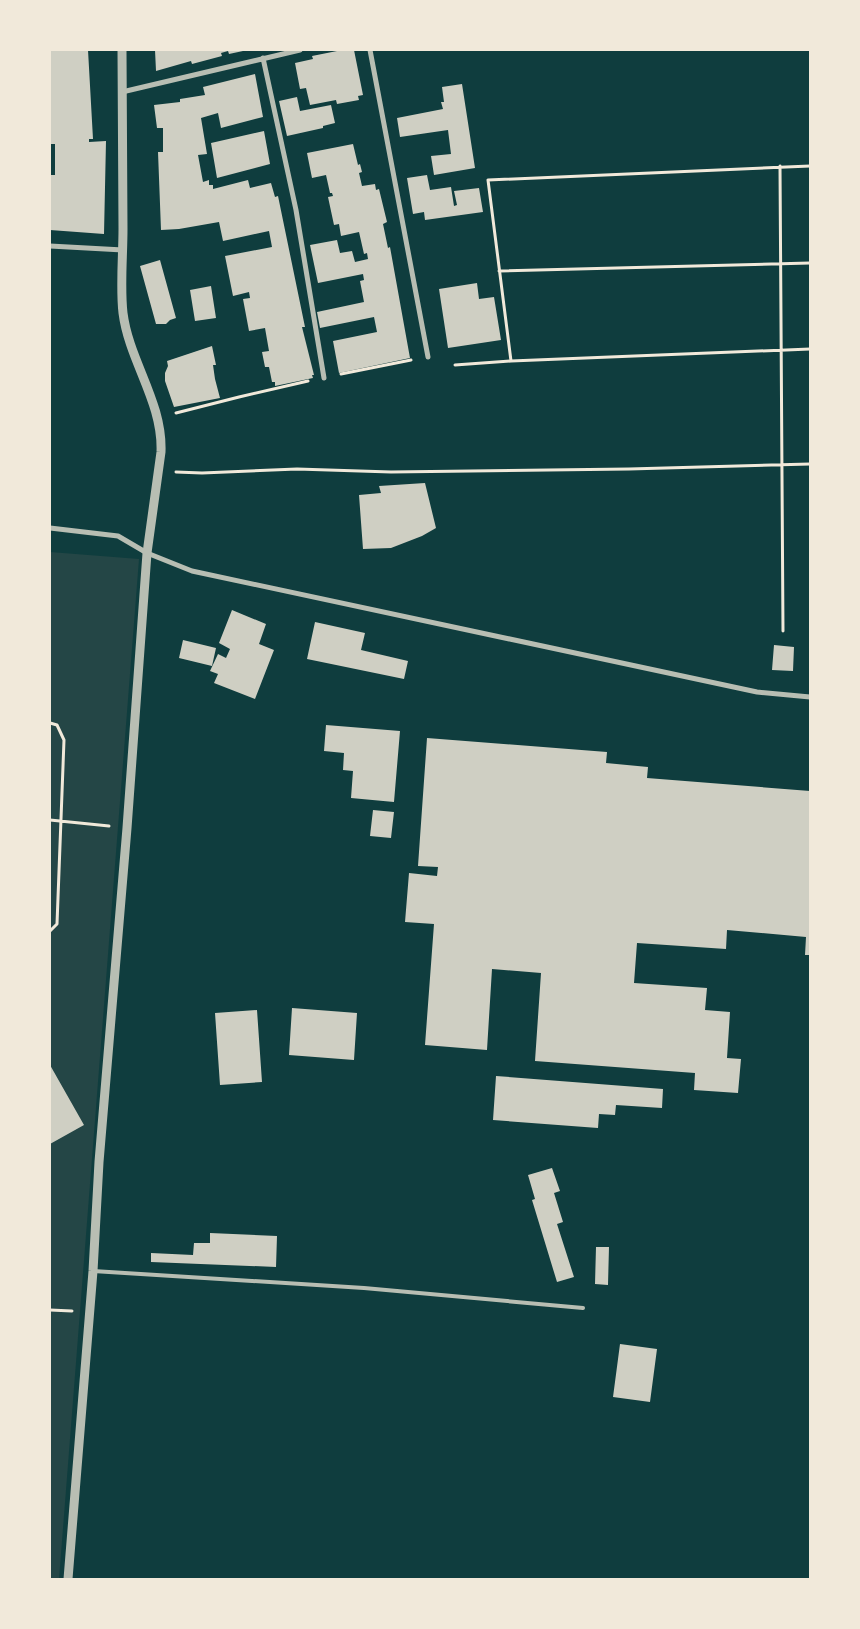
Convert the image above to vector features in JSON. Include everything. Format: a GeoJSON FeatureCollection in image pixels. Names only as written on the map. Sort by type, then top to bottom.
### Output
{"type":"FeatureCollection","features":[{"type":"Feature","properties":{"kind":"street"},"geometry":{"type":"LineString","coordinates":[[68,1579],[147,552],[162,435],[158,418],[128,338],[123,316],[122,50]]}},
{"type":"Feature","properties":{"kind":"street"},"geometry":{"type":"LineString","coordinates":[[122,92],[300,50]]}},
{"type":"Feature","properties":{"kind":"street"},"geometry":{"type":"LineString","coordinates":[[370,50],[428,357]]}},
{"type":"Feature","properties":{"kind":"street"},"geometry":{"type":"LineString","coordinates":[[263,58],[296,210],[324,378]]}},
{"type":"Feature","properties":{"kind":"street"},"geometry":{"type":"LineString","coordinates":[[50,246],[123,250]]}},
{"type":"Feature","properties":{"kind":"street"},"geometry":{"type":"LineString","coordinates":[[50,528],[118,536],[147,552],[192,571],[757,692],[810,698]]}},
{"type":"Feature","properties":{"kind":"lane"},"geometry":{"type":"LineString","coordinates":[[93,1271],[364,1288],[583,1308]]}},
{"type":"Feature","properties":{"kind":"path"},"geometry":{"type":"LineString","coordinates":[[780,166],[783,631]]}},
{"type":"Feature","properties":{"kind":"path"},"geometry":{"type":"LineString","coordinates":[[511,360],[488,180],[810,166]]}},
{"type":"Feature","properties":{"kind":"path"},"geometry":{"type":"LineString","coordinates":[[499,271],[810,263]]}},
{"type":"Feature","properties":{"kind":"path"},"geometry":{"type":"LineString","coordinates":[[455,365],[511,360],[810,349]]}},
{"type":"Feature","properties":{"kind":"path"},"geometry":{"type":"LineString","coordinates":[[158,418],[239,397],[428,357]]}},
{"type":"Feature","properties":{"kind":"path"},"geometry":{"type":"LineString","coordinates":[[158,472],[202,473],[297,469],[391,472],[629,470],[810,464]]}},
{"type":"Feature","properties":{"kind":"path"},"geometry":{"type":"LineString","coordinates":[[50,723],[57,725],[64,740],[57,924],[50,932]]}},
{"type":"Feature","properties":{"kind":"path"},"geometry":{"type":"LineString","coordinates":[[50,820],[127,828]]}},
{"type":"Feature","properties":{"kind":"shaded area"},"geometry":{"type":"Polygon","coordinates":[[[50,552],[139,559],[59,1579],[50,1579],[50,552]]]}},
{"type":"Feature","properties":{"kind":"building"},"geometry":{"type":"Polygon","coordinates":[[[50,50],[88,50],[93,139],[89,139],[89,142],[106,141],[104,234],[50,230],[50,175],[55,175],[55,144],[50,144],[50,50]]]}},
{"type":"Feature","properties":{"kind":"building"},"geometry":{"type":"Polygon","coordinates":[[[155,50],[243,51],[229,54],[228,51],[221,53],[222,56],[192,64],[191,61],[156,71],[155,50]]]}},
{"type":"Feature","properties":{"kind":"building"},"geometry":{"type":"Polygon","coordinates":[[[342,50],[354,50],[363,95],[358,96],[359,100],[337,104],[336,100],[310,105],[306,88],[300,89],[295,63],[313,59],[312,56],[342,50]]]}},
{"type":"Feature","properties":{"kind":"building"},"geometry":{"type":"Polygon","coordinates":[[[255,74],[263,117],[221,128],[218,113],[201,118],[207,154],[198,155],[203,182],[209,180],[209,185],[213,185],[213,189],[248,180],[250,188],[271,183],[275,197],[278,196],[305,327],[302,327],[314,375],[312,375],[313,378],[275,386],[275,382],[272,382],[269,367],[265,367],[262,352],[269,351],[265,328],[249,331],[243,299],[250,298],[249,292],[233,296],[225,256],[272,247],[269,231],[223,241],[219,222],[161,230],[158,152],[163,152],[163,128],[157,128],[154,105],[180,102],[180,99],[205,95],[203,87],[255,74]]]}},
{"type":"Feature","properties":{"kind":"building"},"geometry":{"type":"Polygon","coordinates":[[[462,84],[475,168],[434,175],[431,156],[451,154],[448,130],[400,137],[397,118],[443,109],[441,102],[444,102],[442,87],[462,84]]]}},
{"type":"Feature","properties":{"kind":"building"},"geometry":{"type":"Polygon","coordinates":[[[297,97],[300,111],[331,105],[335,123],[323,126],[323,128],[287,136],[279,101],[297,97]]]}},
{"type":"Feature","properties":{"kind":"building"},"geometry":{"type":"Polygon","coordinates":[[[264,131],[270,164],[217,178],[211,143],[264,131]]]}},
{"type":"Feature","properties":{"kind":"building"},"geometry":{"type":"Polygon","coordinates":[[[353,144],[358,165],[360,164],[362,172],[359,173],[362,186],[375,184],[376,190],[379,189],[387,222],[383,224],[388,248],[390,247],[410,358],[339,373],[333,341],[377,332],[374,317],[320,328],[317,312],[364,302],[360,281],[364,280],[363,274],[318,283],[310,245],[337,240],[340,253],[352,251],[355,262],[368,259],[367,253],[364,254],[359,232],[341,236],[339,224],[334,225],[328,197],[333,196],[330,193],[326,175],[312,178],[307,153],[353,144]]]}},
{"type":"Feature","properties":{"kind":"building"},"geometry":{"type":"Polygon","coordinates":[[[427,175],[430,190],[451,187],[454,206],[457,205],[454,191],[479,188],[483,212],[425,220],[424,212],[413,214],[407,178],[427,175]]]}},
{"type":"Feature","properties":{"kind":"building"},"geometry":{"type":"Polygon","coordinates":[[[160,260],[176,318],[166,324],[156,324],[140,266],[160,260]]]}},
{"type":"Feature","properties":{"kind":"building"},"geometry":{"type":"Polygon","coordinates":[[[477,283],[479,299],[494,297],[501,340],[448,348],[439,289],[477,283]]]}},
{"type":"Feature","properties":{"kind":"building"},"geometry":{"type":"Polygon","coordinates":[[[211,286],[216,318],[195,321],[190,290],[211,286]]]}},
{"type":"Feature","properties":{"kind":"building"},"geometry":{"type":"Polygon","coordinates":[[[212,346],[216,365],[213,365],[215,379],[220,398],[174,407],[165,381],[167,361],[212,346]]]}},
{"type":"Feature","properties":{"kind":"building"},"geometry":{"type":"Polygon","coordinates":[[[425,483],[436,528],[422,536],[391,548],[363,549],[359,495],[381,493],[379,486],[425,483]]]}},
{"type":"Feature","properties":{"kind":"building"},"geometry":{"type":"Polygon","coordinates":[[[232,610],[266,624],[259,644],[274,650],[255,699],[214,683],[218,674],[210,671],[218,654],[226,658],[230,649],[219,643],[232,610]]]}},
{"type":"Feature","properties":{"kind":"building"},"geometry":{"type":"Polygon","coordinates":[[[315,622],[365,633],[361,650],[408,661],[404,679],[307,659],[315,622]]]}},
{"type":"Feature","properties":{"kind":"building"},"geometry":{"type":"Polygon","coordinates":[[[183,640],[216,648],[212,666],[179,658],[183,640]]]}},
{"type":"Feature","properties":{"kind":"building"},"geometry":{"type":"Polygon","coordinates":[[[774,645],[794,647],[793,671],[772,670],[774,645]]]}},
{"type":"Feature","properties":{"kind":"building"},"geometry":{"type":"Polygon","coordinates":[[[326,725],[400,731],[394,802],[351,798],[353,771],[343,770],[344,753],[324,751],[326,725]]]}},
{"type":"Feature","properties":{"kind":"building"},"geometry":{"type":"Polygon","coordinates":[[[427,738],[607,752],[606,763],[648,767],[647,778],[810,791],[810,955],[805,955],[806,937],[727,930],[726,949],[637,943],[634,983],[707,988],[705,1010],[730,1012],[727,1058],[741,1059],[738,1093],[694,1090],[695,1073],[535,1061],[541,973],[492,969],[487,1050],[425,1045],[434,924],[405,922],[409,873],[437,876],[438,867],[418,866],[427,738]]]}},
{"type":"Feature","properties":{"kind":"building"},"geometry":{"type":"Polygon","coordinates":[[[373,810],[394,812],[391,838],[370,836],[373,810]]]}},
{"type":"Feature","properties":{"kind":"building"},"geometry":{"type":"Polygon","coordinates":[[[292,1008],[357,1013],[354,1060],[289,1055],[292,1008]]]}},
{"type":"Feature","properties":{"kind":"building"},"geometry":{"type":"Polygon","coordinates":[[[257,1010],[262,1082],[220,1085],[215,1013],[257,1010]]]}},
{"type":"Feature","properties":{"kind":"building"},"geometry":{"type":"Polygon","coordinates":[[[50,1065],[84,1125],[50,1144],[50,1065]]]}},
{"type":"Feature","properties":{"kind":"building"},"geometry":{"type":"Polygon","coordinates":[[[496,1076],[663,1089],[662,1108],[616,1105],[615,1115],[599,1114],[598,1128],[493,1120],[496,1076]]]}},
{"type":"Feature","properties":{"kind":"building"},"geometry":{"type":"Polygon","coordinates":[[[552,1168],[560,1191],[554,1193],[563,1222],[557,1224],[574,1277],[557,1282],[532,1200],[535,1199],[528,1175],[552,1168]]]}},
{"type":"Feature","properties":{"kind":"building"},"geometry":{"type":"Polygon","coordinates":[[[210,1233],[277,1236],[276,1267],[151,1262],[151,1253],[193,1255],[194,1243],[210,1243],[210,1233]]]}},
{"type":"Feature","properties":{"kind":"building"},"geometry":{"type":"Polygon","coordinates":[[[596,1247],[609,1247],[608,1285],[595,1284],[596,1247]]]}},
{"type":"Feature","properties":{"kind":"building"},"geometry":{"type":"Polygon","coordinates":[[[620,1344],[657,1349],[650,1402],[613,1397],[620,1344]]]}}]}
